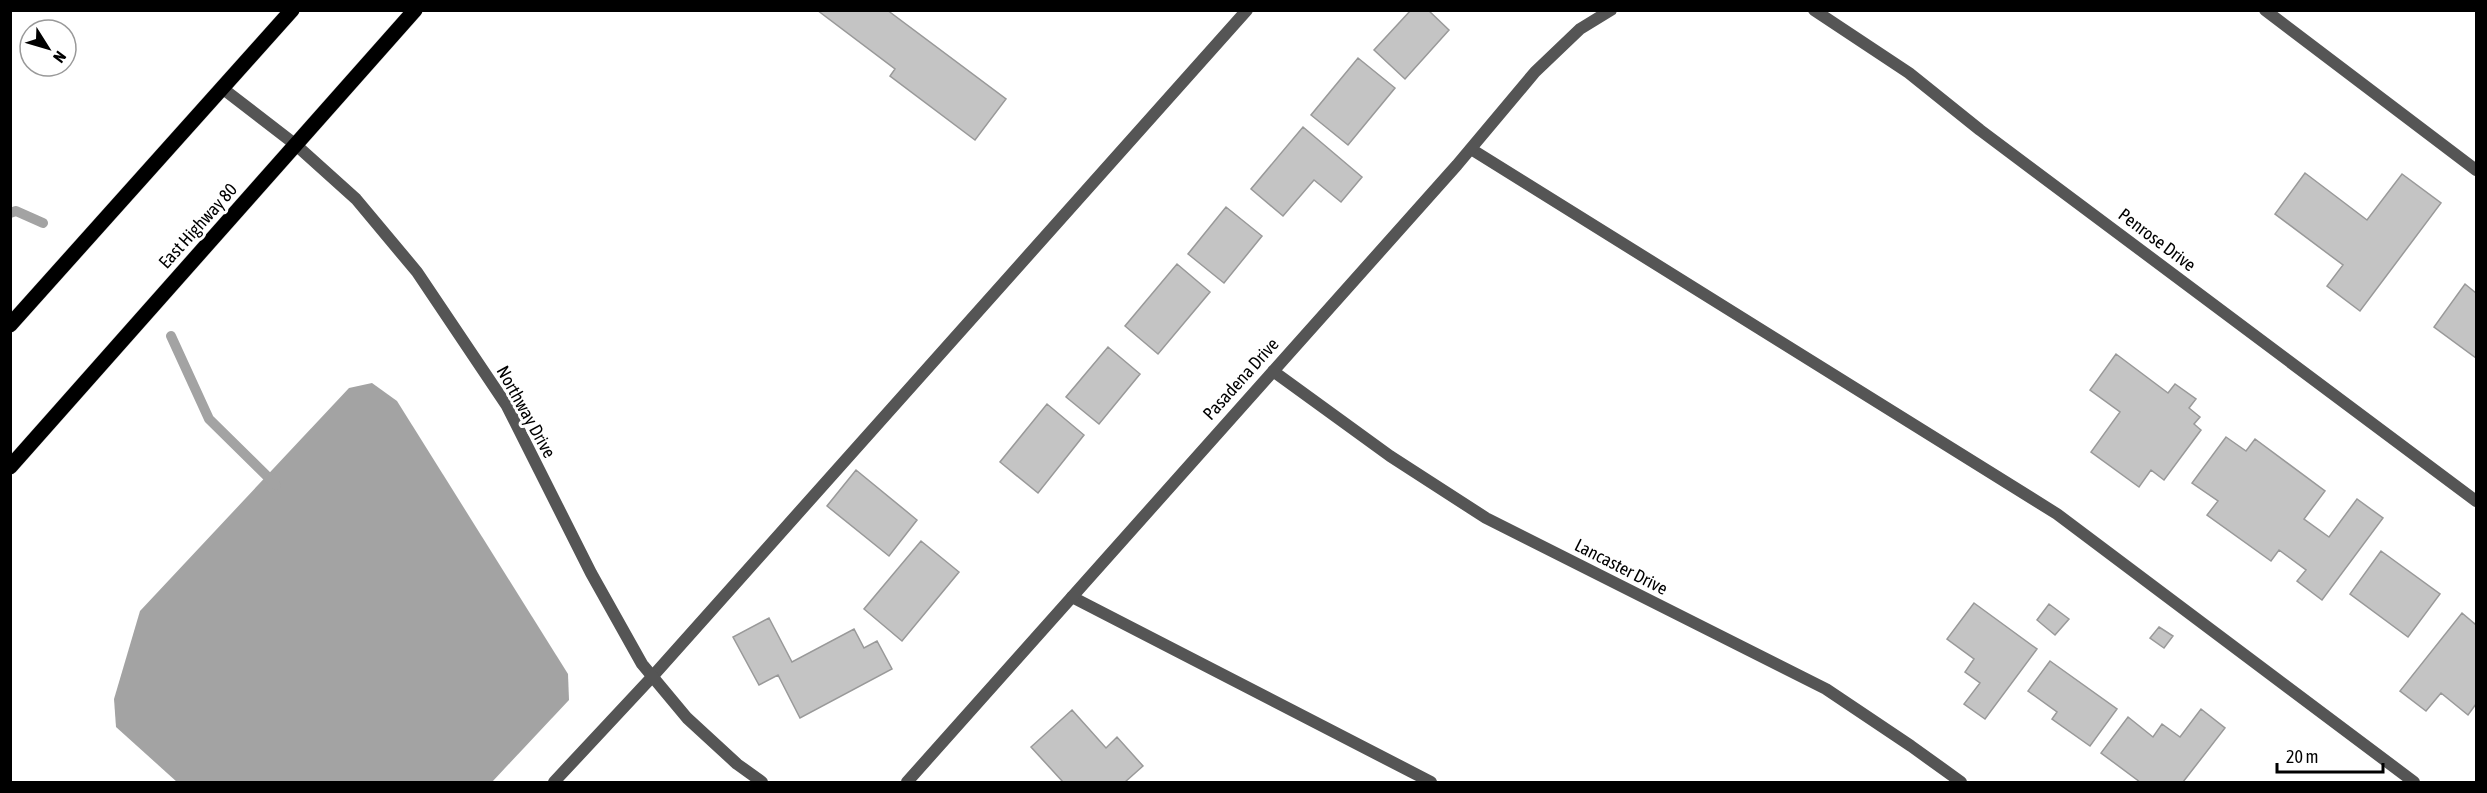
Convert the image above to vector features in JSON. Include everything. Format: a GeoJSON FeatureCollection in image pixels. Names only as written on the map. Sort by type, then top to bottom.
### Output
{"type":"FeatureCollection","features":[{"type":"Feature","properties":{"kind":"main road"},"geometry":{"type":"LineString","coordinates":[[10,325],[292,10]]}},
{"type":"Feature","properties":{"kind":"main road","name":"East Highway 80"},"geometry":{"type":"LineString","coordinates":[[10,467],[414,10]]}},
{"type":"Feature","properties":{"kind":"street"},"geometry":{"type":"LineString","coordinates":[[554,783],[652,677],[1247,10]]}},
{"type":"Feature","properties":{"kind":"street","name":"Pasadena Drive"},"geometry":{"type":"LineString","coordinates":[[908,783],[1471,149],[1535,72],[1580,29],[1611,10]]}},
{"type":"Feature","properties":{"kind":"street","name":"Penrose Drive"},"geometry":{"type":"LineString","coordinates":[[1814,10],[1910,73],[1980,130],[2476,501]]}},
{"type":"Feature","properties":{"kind":"street"},"geometry":{"type":"LineString","coordinates":[[2265,10],[2476,170]]}},
{"type":"Feature","properties":{"kind":"street","name":"Northway Drive"},"geometry":{"type":"LineString","coordinates":[[222,88],[296,145],[356,199],[417,272],[507,406],[591,573],[642,664],[687,718],[737,764],[762,783]]}},
{"type":"Feature","properties":{"kind":"street"},"geometry":{"type":"LineString","coordinates":[[1471,149],[2057,514],[2414,783]]}},
{"type":"Feature","properties":{"kind":"street","name":"Lancaster Drive"},"geometry":{"type":"LineString","coordinates":[[1273,371],[1390,456],[1486,518],[1826,689],[1961,783]]}},
{"type":"Feature","properties":{"kind":"street"},"geometry":{"type":"LineString","coordinates":[[1072,597],[1431,783]]}},
{"type":"Feature","properties":{"kind":"shaded area"},"geometry":{"type":"Polygon","coordinates":[[[372,383],[397,401],[568,674],[569,700],[492,782],[177,782],[116,727],[114,699],[140,611],[349,388],[372,383]]]}},
{"type":"Feature","properties":{"kind":"building"},"geometry":{"type":"Polygon","coordinates":[[[817,10],[887,10],[1006,99],[975,140],[890,76],[895,69],[817,10]]]}},
{"type":"Feature","properties":{"kind":"building"},"geometry":{"type":"Polygon","coordinates":[[[1411,10],[1428,10],[1449,30],[1405,79],[1374,50],[1411,10]]]}},
{"type":"Feature","properties":{"kind":"building"},"geometry":{"type":"Polygon","coordinates":[[[1358,58],[1395,88],[1348,145],[1311,115],[1358,58]]]}},
{"type":"Feature","properties":{"kind":"building"},"geometry":{"type":"Polygon","coordinates":[[[1303,127],[1362,177],[1341,202],[1314,180],[1283,216],[1251,189],[1303,127]]]}},
{"type":"Feature","properties":{"kind":"building"},"geometry":{"type":"Polygon","coordinates":[[[2305,173],[2367,220],[2402,174],[2441,203],[2360,311],[2327,286],[2343,265],[2275,214],[2305,173]]]}},
{"type":"Feature","properties":{"kind":"building"},"geometry":{"type":"Polygon","coordinates":[[[1226,207],[1262,236],[1224,283],[1188,254],[1226,207]]]}},
{"type":"Feature","properties":{"kind":"building"},"geometry":{"type":"Polygon","coordinates":[[[1177,264],[1210,292],[1158,354],[1125,326],[1177,264]]]}},
{"type":"Feature","properties":{"kind":"building"},"geometry":{"type":"Polygon","coordinates":[[[2465,284],[2476,293],[2476,358],[2434,327],[2465,284]]]}},
{"type":"Feature","properties":{"kind":"building"},"geometry":{"type":"Polygon","coordinates":[[[1108,347],[1140,374],[1099,424],[1066,397],[1108,347]]]}},
{"type":"Feature","properties":{"kind":"building"},"geometry":{"type":"Polygon","coordinates":[[[2116,354],[2168,393],[2175,384],[2196,399],[2189,408],[2200,417],[2194,424],[2201,430],[2164,480],[2151,470],[2139,487],[2091,452],[2120,412],[2090,390],[2116,354]]]}},
{"type":"Feature","properties":{"kind":"building"},"geometry":{"type":"Polygon","coordinates":[[[1047,404],[1084,435],[1038,493],[1000,462],[1047,404]]]}},
{"type":"Feature","properties":{"kind":"building"},"geometry":{"type":"Polygon","coordinates":[[[2226,437],[2246,451],[2255,439],[2325,491],[2304,519],[2329,537],[2357,499],[2383,518],[2322,600],[2297,581],[2306,570],[2279,550],[2271,561],[2207,515],[2218,501],[2192,483],[2226,437]]]}},
{"type":"Feature","properties":{"kind":"building"},"geometry":{"type":"Polygon","coordinates":[[[856,470],[917,520],[889,556],[827,506],[856,470]]]}},
{"type":"Feature","properties":{"kind":"building"},"geometry":{"type":"Polygon","coordinates":[[[921,541],[959,572],[902,641],[864,609],[921,541]]]}},
{"type":"Feature","properties":{"kind":"building"},"geometry":{"type":"Polygon","coordinates":[[[2381,551],[2440,594],[2408,637],[2350,594],[2381,551]]]}},
{"type":"Feature","properties":{"kind":"building"},"geometry":{"type":"Polygon","coordinates":[[[1974,603],[2037,649],[1985,719],[1964,704],[1980,683],[1965,672],[1974,659],[1947,639],[1974,603]]]}},
{"type":"Feature","properties":{"kind":"building"},"geometry":{"type":"Polygon","coordinates":[[[2049,604],[2069,619],[2055,635],[2037,620],[2049,604]]]}},
{"type":"Feature","properties":{"kind":"building"},"geometry":{"type":"Polygon","coordinates":[[[2462,613],[2475,624],[2476,622],[2476,704],[2468,715],[2441,693],[2426,711],[2400,691],[2462,613]]]}},
{"type":"Feature","properties":{"kind":"building"},"geometry":{"type":"Polygon","coordinates":[[[769,618],[792,662],[854,629],[864,648],[877,641],[892,669],[800,718],[778,675],[759,685],[733,637],[769,618]]]}},
{"type":"Feature","properties":{"kind":"building"},"geometry":{"type":"Polygon","coordinates":[[[2159,627],[2173,636],[2164,648],[2150,638],[2159,627]]]}},
{"type":"Feature","properties":{"kind":"building"},"geometry":{"type":"Polygon","coordinates":[[[2050,661],[2117,709],[2090,746],[2052,719],[2057,712],[2028,691],[2050,661]]]}},
{"type":"Feature","properties":{"kind":"building"},"geometry":{"type":"Polygon","coordinates":[[[2201,709],[2225,728],[2183,782],[2140,782],[2101,753],[2128,717],[2153,737],[2162,724],[2180,737],[2201,709]]]}},
{"type":"Feature","properties":{"kind":"building"},"geometry":{"type":"Polygon","coordinates":[[[1072,710],[1106,748],[1117,737],[1143,766],[1125,782],[1063,782],[1031,747],[1072,710]]]}},
{"type":"Feature","properties":{"kind":"waterway"},"geometry":{"type":"LineString","coordinates":[[10,213],[16,211],[43,223]]}},
{"type":"Feature","properties":{"kind":"waterway"},"geometry":{"type":"LineString","coordinates":[[171,336],[209,419],[276,485]]}}]}
